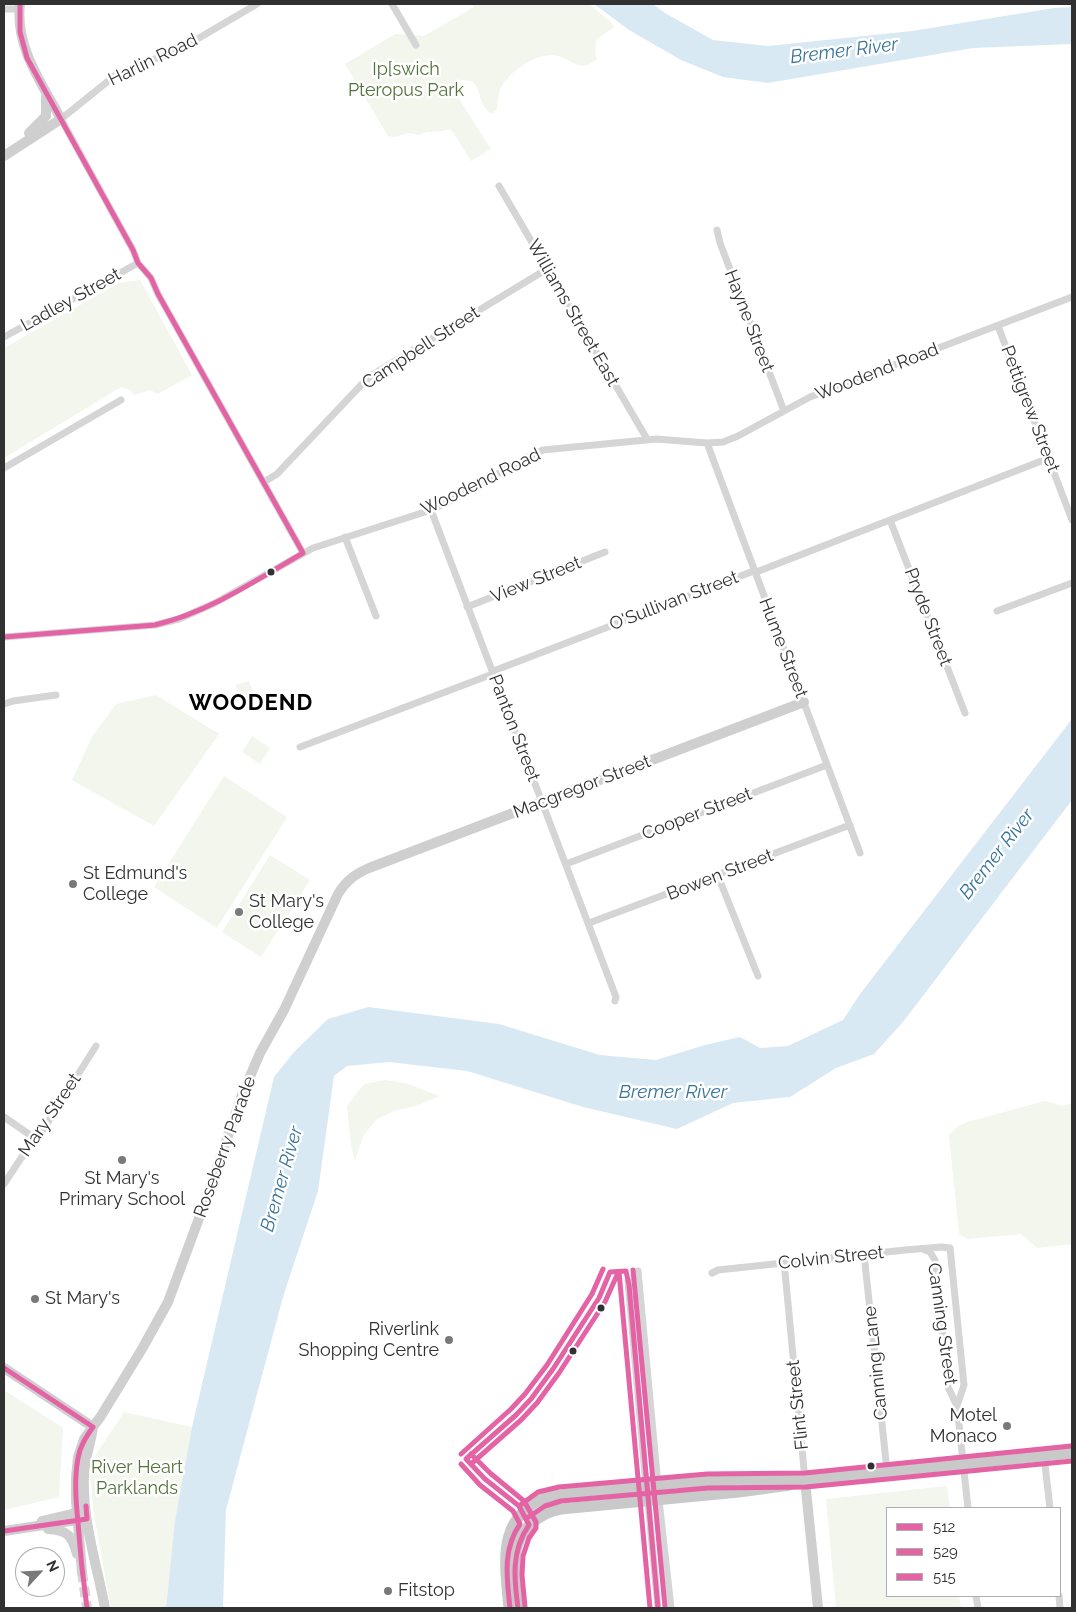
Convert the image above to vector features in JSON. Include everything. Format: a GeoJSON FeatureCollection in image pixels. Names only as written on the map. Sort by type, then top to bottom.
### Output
{"type":"FeatureCollection","features":[{"type":"Feature","properties":{"kind":"main road"},"geometry":{"type":"LineString","coordinates":[[509,1608],[505,1549],[509,1533],[520,1515],[538,1501],[554,1495],[725,1480],[805,1480],[1072,1453]]}},
{"type":"Feature","properties":{"kind":"main road"},"geometry":{"type":"LineString","coordinates":[[518,1608],[514,1560],[519,1542],[528,1526],[542,1515],[556,1510],[783,1487],[805,1480]]}},
{"type":"Feature","properties":{"kind":"main road"},"geometry":{"type":"LineString","coordinates":[[652,1485],[654,1501]]}},
{"type":"Feature","properties":{"kind":"main road"},"geometry":{"type":"LineString","coordinates":[[520,1515],[528,1526]]}},
{"type":"Feature","properties":{"kind":"street","name":"Harlin Road"},"geometry":{"type":"LineString","coordinates":[[4,156],[61,119],[117,74],[182,48],[257,4]]}},
{"type":"Feature","properties":{"kind":"street"},"geometry":{"type":"LineString","coordinates":[[392,4],[416,45]]}},
{"type":"Feature","properties":{"kind":"street"},"geometry":{"type":"LineString","coordinates":[[4,9],[19,6],[22,41],[27,58],[133,250],[138,263],[151,278],[158,294],[303,553]]}},
{"type":"Feature","properties":{"kind":"street"},"geometry":{"type":"LineString","coordinates":[[4,156],[43,120],[47,108],[46,91]]}},
{"type":"Feature","properties":{"kind":"street","name":"Williams Street East"},"geometry":{"type":"LineString","coordinates":[[499,186],[647,439]]}},
{"type":"Feature","properties":{"kind":"street","name":"Hayne Street"},"geometry":{"type":"LineString","coordinates":[[717,230],[720,243],[784,411]]}},
{"type":"Feature","properties":{"kind":"street","name":"Ladley Street"},"geometry":{"type":"LineString","coordinates":[[4,337],[138,263]]}},
{"type":"Feature","properties":{"kind":"street","name":"Campbell Street"},"geometry":{"type":"LineString","coordinates":[[264,482],[278,474],[362,384],[372,376],[547,269]]}},
{"type":"Feature","properties":{"kind":"street","name":"Woodend Road"},"geometry":{"type":"LineString","coordinates":[[4,637],[154,625],[172,621],[215,603],[303,553],[345,537],[431,510],[526,457],[543,450],[647,439],[707,443],[723,442],[738,436],[810,397],[1072,298]]}},
{"type":"Feature","properties":{"kind":"street","name":"Pettigrew Street"},"geometry":{"type":"LineString","coordinates":[[998,326],[1072,520]]}},
{"type":"Feature","properties":{"kind":"street"},"geometry":{"type":"LineString","coordinates":[[4,468],[120,400]]}},
{"type":"Feature","properties":{"kind":"street","name":"Hume Street"},"geometry":{"type":"LineString","coordinates":[[707,443],[860,853]]}},
{"type":"Feature","properties":{"kind":"street","name":"O'Sullivan Street"},"geometry":{"type":"LineString","coordinates":[[300,748],[1049,458]]}},
{"type":"Feature","properties":{"kind":"street","name":"Panton Street"},"geometry":{"type":"LineString","coordinates":[[431,510],[589,923],[616,997],[615,1001]]}},
{"type":"Feature","properties":{"kind":"street","name":"Pryde Street"},"geometry":{"type":"LineString","coordinates":[[890,520],[965,713]]}},
{"type":"Feature","properties":{"kind":"street"},"geometry":{"type":"LineString","coordinates":[[345,537],[376,616]]}},
{"type":"Feature","properties":{"kind":"street","name":"View Street"},"geometry":{"type":"LineString","coordinates":[[467,607],[605,552]]}},
{"type":"Feature","properties":{"kind":"street"},"geometry":{"type":"LineString","coordinates":[[997,611],[1072,583]]}},
{"type":"Feature","properties":{"kind":"street"},"geometry":{"type":"LineString","coordinates":[[4,704],[56,695]]}},
{"type":"Feature","properties":{"kind":"street","name":"Macgregor Street"},"geometry":{"type":"LineString","coordinates":[[361,871],[804,702]]}},
{"type":"Feature","properties":{"kind":"street","name":"Cooper Street"},"geometry":{"type":"LineString","coordinates":[[566,864],[827,764]]}},
{"type":"Feature","properties":{"kind":"street","name":"Bowen Street"},"geometry":{"type":"LineString","coordinates":[[589,923],[850,826]]}},
{"type":"Feature","properties":{"kind":"street","name":"Roseberry Parade"},"geometry":{"type":"LineString","coordinates":[[93,1426],[142,1349],[168,1302],[242,1096],[260,1053],[284,1010],[338,894],[348,880],[361,871]]}},
{"type":"Feature","properties":{"kind":"street"},"geometry":{"type":"LineString","coordinates":[[718,876],[758,976]]}},
{"type":"Feature","properties":{"kind":"street","name":"Mary Street"},"geometry":{"type":"LineString","coordinates":[[4,1184],[36,1139],[96,1046]]}},
{"type":"Feature","properties":{"kind":"street"},"geometry":{"type":"LineString","coordinates":[[4,1117],[36,1139]]}},
{"type":"Feature","properties":{"kind":"street","name":"Colvin Street"},"geometry":{"type":"LineString","coordinates":[[712,1273],[718,1270],[784,1262],[921,1248],[950,1248]]}},
{"type":"Feature","properties":{"kind":"street","name":"Canning Street"},"geometry":{"type":"LineString","coordinates":[[921,1248],[929,1251],[935,1259],[948,1387],[957,1406],[968,1507]]}},
{"type":"Feature","properties":{"kind":"street","name":"Canning Street"},"geometry":{"type":"LineString","coordinates":[[950,1248],[964,1385],[957,1406]]}},
{"type":"Feature","properties":{"kind":"street","name":"Canning Lane"},"geometry":{"type":"LineString","coordinates":[[864,1254],[887,1471]]}},
{"type":"Feature","properties":{"kind":"street","name":"Flint Street"},"geometry":{"type":"LineString","coordinates":[[784,1262],[818,1608]]}},
{"type":"Feature","properties":{"kind":"street"},"geometry":{"type":"LineString","coordinates":[[638,1271],[652,1485]]}},
{"type":"Feature","properties":{"kind":"street"},"geometry":{"type":"LineString","coordinates":[[628,1281],[652,1485]]}},
{"type":"Feature","properties":{"kind":"street"},"geometry":{"type":"LineString","coordinates":[[4,1368],[93,1426],[84,1469],[81,1571],[74,1544],[71,1537],[65,1532],[57,1529],[25,1527]]}},
{"type":"Feature","properties":{"kind":"street"},"geometry":{"type":"LineString","coordinates":[[1044,1456],[1050,1507]]}},
{"type":"Feature","properties":{"kind":"street"},"geometry":{"type":"LineString","coordinates":[[654,1501],[671,1608]]}},
{"type":"Feature","properties":{"kind":"street"},"geometry":{"type":"LineString","coordinates":[[654,1501],[658,1608]]}},
{"type":"Feature","properties":{"kind":"street"},"geometry":{"type":"LineString","coordinates":[[4,1531],[25,1527],[52,1518],[82,1516]]}},
{"type":"Feature","properties":{"kind":"street"},"geometry":{"type":"LineString","coordinates":[[82,1516],[105,1608]]}},
{"type":"Feature","properties":{"kind":"street"},"geometry":{"type":"LineString","coordinates":[[657,1599],[670,1598]]}},
{"type":"Feature","properties":{"kind":"green space","name":"Ip[swich Pteropus Park"},"geometry":{"type":"Polygon","coordinates":[[[473,4],[589,4],[610,21],[614,27],[596,40],[595,53],[597,59],[590,64],[584,66],[574,64],[565,58],[552,55],[537,58],[522,66],[508,77],[503,84],[499,92],[497,109],[492,114],[485,108],[478,89],[472,81],[461,80],[450,85],[491,149],[471,161],[451,129],[418,135],[409,133],[394,137],[388,136],[345,64],[395,34],[424,36],[474,7],[473,4]]]}},
{"type":"Feature","properties":{"kind":"green space"},"geometry":{"type":"Polygon","coordinates":[[[140,280],[192,375],[158,394],[150,390],[134,395],[130,390],[121,387],[4,458],[4,348],[119,283],[140,280]]]}},
{"type":"Feature","properties":{"kind":"green space"},"geometry":{"type":"Polygon","coordinates":[[[249,681],[255,697],[241,701],[235,685],[249,681]]]}},
{"type":"Feature","properties":{"kind":"green space"},"geometry":{"type":"Polygon","coordinates":[[[156,695],[219,734],[154,826],[72,780],[92,737],[116,704],[156,695]]]}},
{"type":"Feature","properties":{"kind":"green space"},"geometry":{"type":"Polygon","coordinates":[[[252,736],[270,748],[260,764],[242,752],[252,736]]]}},
{"type":"Feature","properties":{"kind":"green space"},"geometry":{"type":"Polygon","coordinates":[[[224,776],[287,817],[217,928],[154,887],[224,776]]]}},
{"type":"Feature","properties":{"kind":"green space"},"geometry":{"type":"Polygon","coordinates":[[[270,855],[310,880],[261,957],[222,932],[270,855]]]}},
{"type":"Feature","properties":{"kind":"green space"},"geometry":{"type":"Polygon","coordinates":[[[384,1080],[405,1083],[440,1096],[416,1106],[394,1111],[377,1119],[363,1136],[355,1161],[351,1146],[347,1106],[364,1084],[384,1080]]]}},
{"type":"Feature","properties":{"kind":"green space"},"geometry":{"type":"Polygon","coordinates":[[[1045,1101],[1063,1106],[1072,1103],[1072,1244],[1037,1248],[1021,1234],[968,1239],[959,1234],[949,1135],[957,1127],[967,1122],[1045,1101]]]}},
{"type":"Feature","properties":{"kind":"green space"},"geometry":{"type":"Polygon","coordinates":[[[4,1390],[63,1428],[59,1497],[4,1510],[4,1390]]]}},
{"type":"Feature","properties":{"kind":"green space","name":"River Heart Parklands"},"geometry":{"type":"Polygon","coordinates":[[[124,1412],[192,1427],[173,1545],[166,1608],[111,1608],[93,1509],[90,1473],[96,1454],[124,1412]]]}},
{"type":"Feature","properties":{"kind":"green space"},"geometry":{"type":"Polygon","coordinates":[[[947,1486],[950,1507],[886,1507],[886,1597],[959,1597],[961,1608],[836,1608],[826,1499],[947,1486]]]}},
{"type":"Feature","properties":{"kind":"water","name":"Bremer River"},"geometry":{"type":"Polygon","coordinates":[[[594,4],[653,4],[665,13],[713,40],[768,46],[912,31],[1054,8],[1072,7],[1072,44],[973,48],[768,83],[723,77],[681,60],[629,30],[594,4]]]}},
{"type":"Feature","properties":{"kind":"water","name":"Bremer River"},"geometry":{"type":"Polygon","coordinates":[[[1072,719],[1072,800],[903,1022],[874,1054],[836,1068],[790,1097],[733,1103],[677,1129],[583,1107],[467,1071],[389,1062],[347,1066],[334,1076],[318,1191],[283,1297],[226,1510],[223,1608],[166,1608],[175,1521],[192,1427],[274,1077],[294,1052],[328,1019],[368,1007],[499,1024],[600,1055],[656,1060],[705,1045],[740,1037],[760,1048],[788,1046],[843,1020],[860,994],[1072,719]]]}},
{"type":"Feature","properties":{"kind":"tunnel"},"geometry":{"type":"LineString","coordinates":[[82,1572],[87,1608]]}},
{"type":"Feature","properties":{"kind":"transit line","name":"512"},"geometry":{"type":"LineString","coordinates":[[20,4],[20,32],[27,58],[133,250],[138,263],[151,278],[158,294],[303,553]]}},
{"type":"Feature","properties":{"kind":"transit line","name":"512"},"geometry":{"type":"LineString","coordinates":[[4,637],[155,625],[213,604],[303,553]]}},
{"type":"Feature","properties":{"kind":"transit line","name":"515"},"geometry":{"type":"LineString","coordinates":[[461,1454],[525,1394],[547,1365],[592,1294],[603,1269]]}},
{"type":"Feature","properties":{"kind":"transit line","name":"515"},"geometry":{"type":"LineString","coordinates":[[633,1270],[665,1607]]}},
{"type":"Feature","properties":{"kind":"transit line","name":"512"},"geometry":{"type":"LineString","coordinates":[[518,1608],[515,1565],[519,1545],[529,1525],[519,1506],[485,1479],[466,1459],[516,1415],[531,1399],[599,1298],[610,1272],[626,1271],[629,1285],[658,1608]]}},
{"type":"Feature","properties":{"kind":"transit line","name":"529"},"geometry":{"type":"LineString","coordinates":[[619,1272],[650,1608]]}},
{"type":"Feature","properties":{"kind":"transit line","name":"529"},"geometry":{"type":"LineString","coordinates":[[471,1464],[521,1420],[537,1403],[605,1302],[617,1275]]}},
{"type":"Feature","properties":{"kind":"transit line","name":"512"},"geometry":{"type":"LineString","coordinates":[[4,1368],[93,1427]]}},
{"type":"Feature","properties":{"kind":"transit line","name":"512"},"geometry":{"type":"LineString","coordinates":[[87,1608],[76,1482],[80,1450],[93,1427]]}},
{"type":"Feature","properties":{"kind":"transit line","name":"515"},"geometry":{"type":"LineString","coordinates":[[519,1506],[538,1492],[559,1487],[707,1474],[805,1473],[1071,1446]]}},
{"type":"Feature","properties":{"kind":"transit line","name":"515"},"geometry":{"type":"LineString","coordinates":[[471,1454],[490,1473],[524,1501],[536,1522],[536,1528],[529,1538],[523,1556],[522,1575],[525,1607]]}},
{"type":"Feature","properties":{"kind":"transit line","name":"529"},"geometry":{"type":"LineString","coordinates":[[527,1518],[545,1506],[561,1501],[708,1488],[806,1487],[1072,1461]]}},
{"type":"Feature","properties":{"kind":"transit line","name":"529"},"geometry":{"type":"LineString","coordinates":[[461,1464],[480,1485],[513,1511],[520,1524],[514,1534],[508,1554],[507,1576],[510,1608]]}},
{"type":"Feature","properties":{"kind":"transit line","name":"512"},"geometry":{"type":"LineString","coordinates":[[4,1531],[87,1519],[86,1506]]}},
{"type":"Feature","properties":{"kind":"place","name":"St Edmund's College"},"geometry":{"type":"Point","coordinates":[73,884]}},
{"type":"Feature","properties":{"kind":"place","name":"St Mary's College"},"geometry":{"type":"Point","coordinates":[239,912]}},
{"type":"Feature","properties":{"kind":"place","name":"St Mary's Primary School"},"geometry":{"type":"Point","coordinates":[122,1160]}},
{"type":"Feature","properties":{"kind":"place","name":"St Mary's"},"geometry":{"type":"Point","coordinates":[35,1299]}},
{"type":"Feature","properties":{"kind":"place","name":"Riverlink Shopping Centre"},"geometry":{"type":"Point","coordinates":[449,1340]}},
{"type":"Feature","properties":{"kind":"place","name":"Motel Monaco"},"geometry":{"type":"Point","coordinates":[1007,1426]}},
{"type":"Feature","properties":{"kind":"place","name":"Fitstop"},"geometry":{"type":"Point","coordinates":[388,1591]}},
{"type":"Feature","properties":{"kind":"district","name":"WOODEND"},"geometry":{"type":"Point","coordinates":[251,703]}}]}
